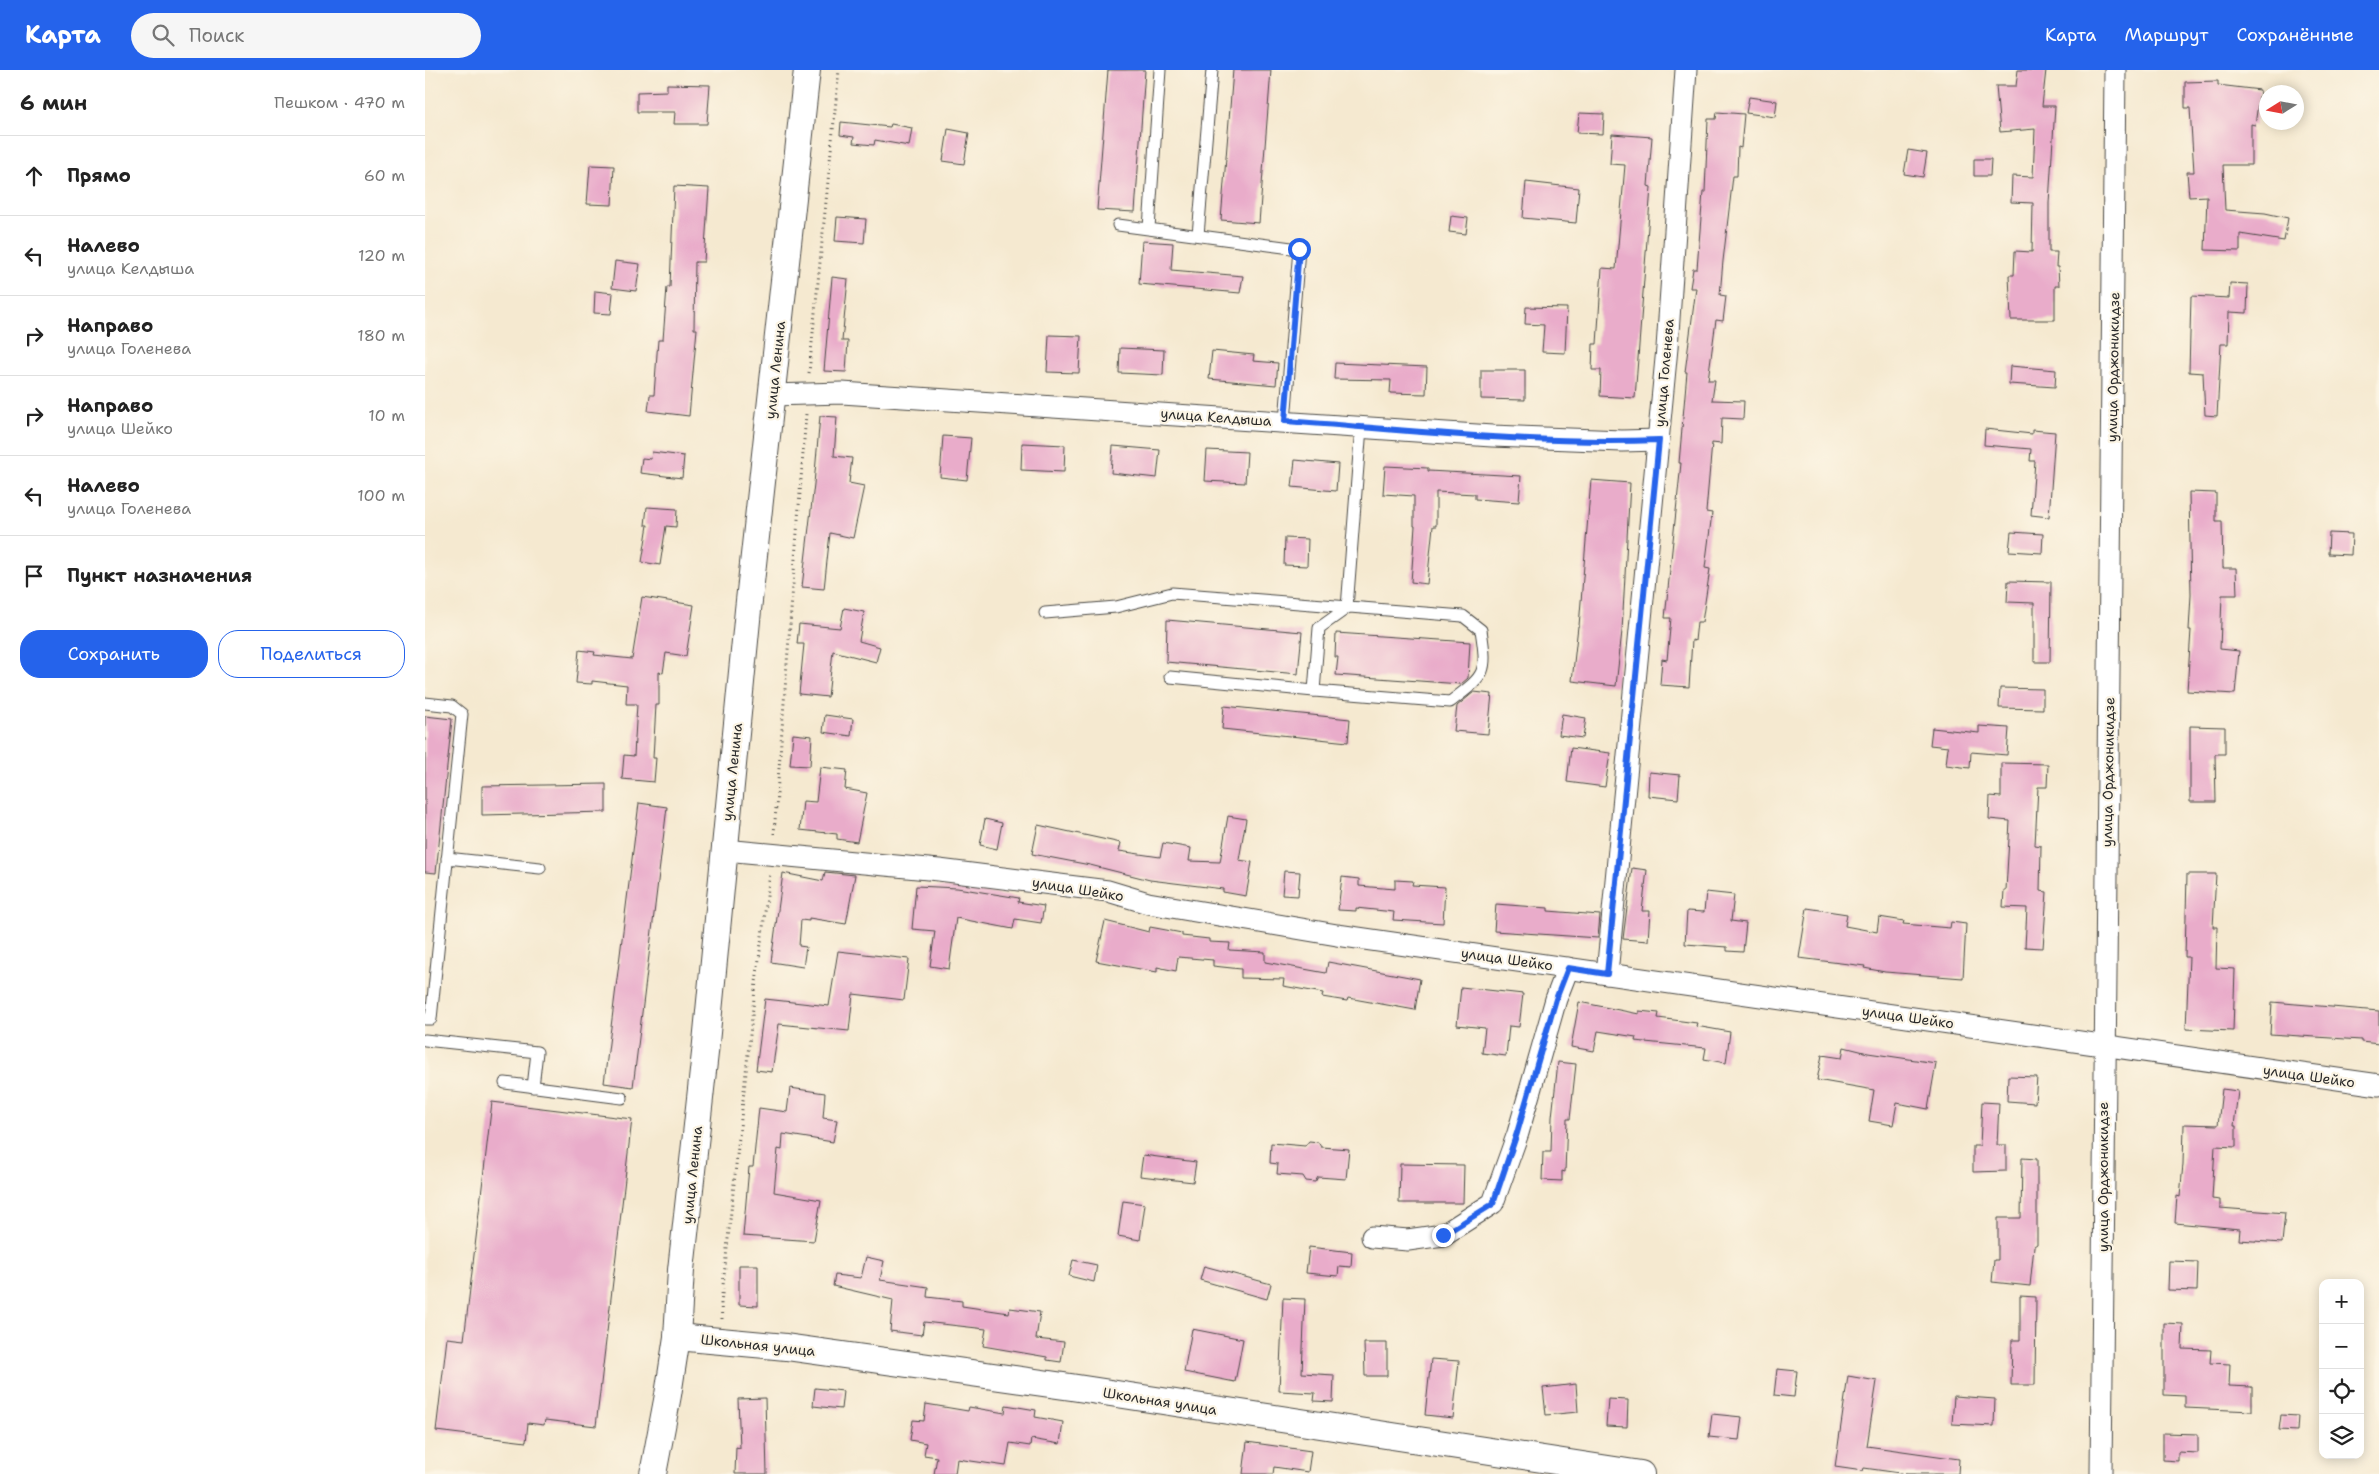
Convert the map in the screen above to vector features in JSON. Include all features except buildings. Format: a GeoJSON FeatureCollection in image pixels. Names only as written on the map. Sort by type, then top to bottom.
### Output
{"type":"FeatureCollection","features":[{"type":"Feature","properties":{"kind":"street","name":"улица Ленина"},"geometry":{"type":"LineString","coordinates":[[653,1474],[669,1396],[677,1337],[681,1270],[807,70]]}},
{"type":"Feature","properties":{"kind":"street","name":"улица Голенева"},"geometry":{"type":"LineString","coordinates":[[1607,974],[1668,338],[1685,70]]}},
{"type":"Feature","properties":{"kind":"street","name":"улица Орджоникидзе"},"geometry":{"type":"LineString","coordinates":[[2101,1474],[2113,478],[2115,70]]}},
{"type":"Feature","properties":{"kind":"street","name":"улица Келдыша"},"geometry":{"type":"LineString","coordinates":[[773,395],[842,393],[943,398],[1492,436],[1622,442],[1659,440]]}},
{"type":"Feature","properties":{"kind":"street","name":"улица Шейко"},"geometry":{"type":"LineString","coordinates":[[725,850],[939,870],[1108,891],[1148,903],[1337,935],[2379,1085]]}},
{"type":"Feature","properties":{"kind":"street"},"geometry":{"type":"LineString","coordinates":[[1372,1237],[1408,1240],[1443,1235],[1493,1204],[1517,1133],[1556,999],[1568,968]]}},
{"type":"Feature","properties":{"kind":"street","name":"Школьная улица"},"geometry":{"type":"LineString","coordinates":[[677,1337],[786,1347],[1071,1387],[1594,1471],[1641,1474]]}},
{"type":"Feature","properties":{"kind":"lane"},"geometry":{"type":"LineString","coordinates":[[1149,228],[1161,70]]}},
{"type":"Feature","properties":{"kind":"lane"},"geometry":{"type":"LineString","coordinates":[[1198,235],[1212,70]]}},
{"type":"Feature","properties":{"kind":"lane"},"geometry":{"type":"LineString","coordinates":[[1118,225],[1299,249],[1285,421]]}},
{"type":"Feature","properties":{"kind":"lane"},"geometry":{"type":"LineString","coordinates":[[1347,608],[1361,427]]}},
{"type":"Feature","properties":{"kind":"lane"},"geometry":{"type":"LineString","coordinates":[[1045,613],[1116,606],[1172,593],[1463,616],[1481,630],[1484,652],[1483,673],[1475,683],[1450,702],[1170,677]]}},
{"type":"Feature","properties":{"kind":"lane"},"geometry":{"type":"LineString","coordinates":[[1314,691],[1319,628],[1347,608]]}},
{"type":"Feature","properties":{"kind":"lane"},"geometry":{"type":"LineString","coordinates":[[425,703],[451,706],[462,714],[431,1019],[425,1018]]}},
{"type":"Feature","properties":{"kind":"lane"},"geometry":{"type":"LineString","coordinates":[[447,858],[540,868]]}},
{"type":"Feature","properties":{"kind":"lane"},"geometry":{"type":"LineString","coordinates":[[425,1040],[537,1052],[533,1087]]}},
{"type":"Feature","properties":{"kind":"lane"},"geometry":{"type":"LineString","coordinates":[[505,1083],[622,1098]]}},
{"type":"Feature","properties":{"kind":"path"},"geometry":{"type":"LineString","coordinates":[[722,1342],[722,1295],[754,998],[773,855],[807,394],[839,70]]}},
{"type":"Feature","properties":{"kind":"route"},"geometry":{"type":"LineString","coordinates":[[1299,249],[1285,421],[1492,436],[1622,442],[1659,440],[1607,974],[1568,968],[1556,999],[1517,1133],[1493,1204],[1443,1235]]}}]}
